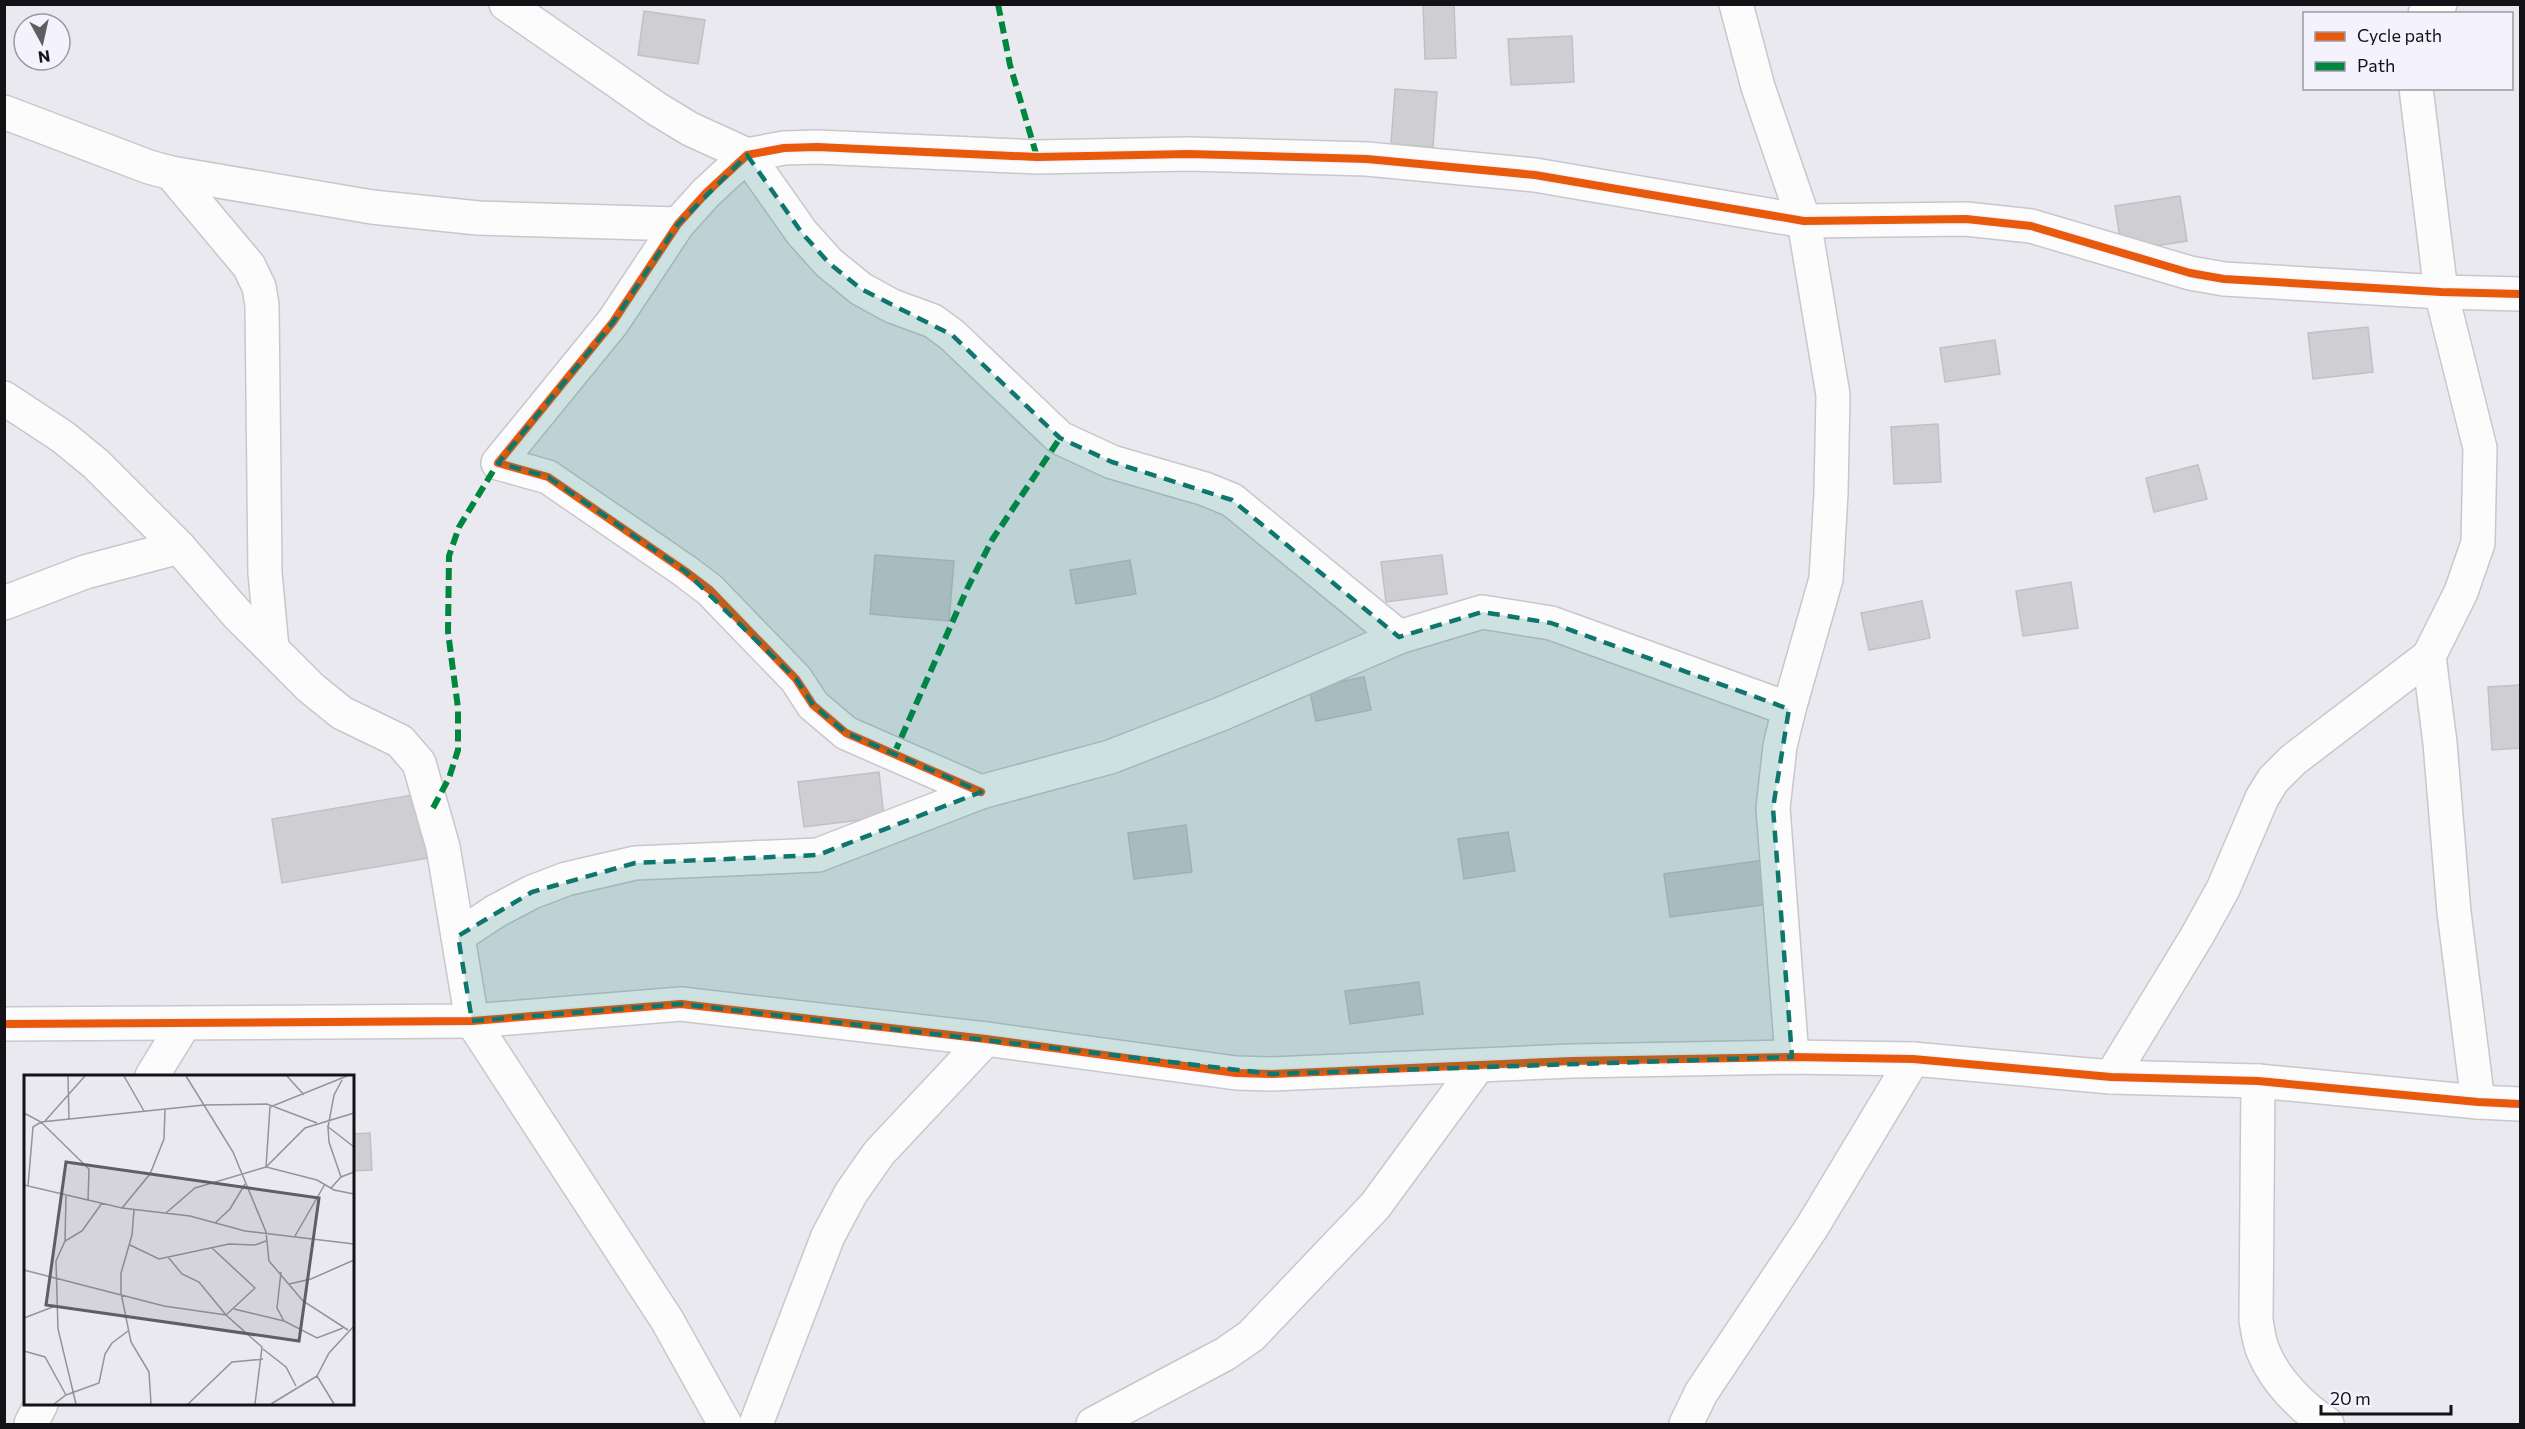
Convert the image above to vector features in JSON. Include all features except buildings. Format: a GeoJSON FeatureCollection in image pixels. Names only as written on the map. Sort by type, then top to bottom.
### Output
{"type":"FeatureCollection","features":[{"type":"Feature","properties":{"kind":"street"},"geometry":{"type":"LineString","coordinates":[[506,4],[657,109],[690,129],[747,155],[802,233],[829,263],[861,289],[892,306],[933,321],[952,335],[1060,438],[1112,462],[1204,489],[1232,500],[1399,637]]}},
{"type":"Feature","properties":{"kind":"street"},"geometry":{"type":"LineString","coordinates":[[1736,4],[1758,87],[1804,221],[1833,395],[1826,579],[1780,746],[1773,808],[1792,1057]]}},
{"type":"Feature","properties":{"kind":"street"},"geometry":{"type":"LineString","coordinates":[[2111,1077],[2218,899],[2262,798],[2273,780],[2294,760],[2429,656],[2461,592],[2478,543],[2480,448],[2441,292],[2416,90]]}},
{"type":"Feature","properties":{"kind":"street"},"geometry":{"type":"LineString","coordinates":[[4,112],[149,167],[171,173],[372,207],[478,218],[678,224]]}},
{"type":"Feature","properties":{"kind":"street"},"geometry":{"type":"LineString","coordinates":[[981,792],[846,733],[813,705],[796,679],[710,590],[548,477],[498,463],[613,322],[678,224],[706,193],[747,155],[784,148],[817,147],[1037,157],[1188,154],[1367,159],[1535,175],[1804,221],[1966,219],[2031,226],[2190,273],[2224,279],[2441,292],[2520,294]]}},
{"type":"Feature","properties":{"kind":"street"},"geometry":{"type":"LineString","coordinates":[[171,173],[249,266],[255,275],[261,296],[265,573],[272,648]]}},
{"type":"Feature","properties":{"kind":"street"},"geometry":{"type":"LineString","coordinates":[[4,398],[63,437],[96,464],[179,547],[237,614],[311,688],[342,712],[400,741],[419,763],[443,847],[472,1021],[667,1320],[725,1425]]}},
{"type":"Feature","properties":{"kind":"street"},"geometry":{"type":"LineString","coordinates":[[4,603],[85,572],[179,547]]}},
{"type":"Feature","properties":{"kind":"street"},"geometry":{"type":"LineString","coordinates":[[458,936],[496,910],[532,892],[566,879],[635,864],[818,855],[981,792],[1110,757],[1221,714],[1399,637],[1482,612],[1551,623],[1789,709]]}},
{"type":"Feature","properties":{"kind":"street"},"geometry":{"type":"LineString","coordinates":[[2429,656],[2440,743],[2454,912],[2478,1102]]}},
{"type":"Feature","properties":{"kind":"street"},"geometry":{"type":"LineString","coordinates":[[4,1024],[472,1021],[681,1004],[986,1039],[1236,1073],[1272,1074],[1477,1067],[1572,1061],[1792,1057],[1913,1059],[2111,1077],[2258,1081],[2520,1104]]}},
{"type":"Feature","properties":{"kind":"street"},"geometry":{"type":"LineString","coordinates":[[153,1075],[184,1024]]}},
{"type":"Feature","properties":{"kind":"street"},"geometry":{"type":"LineString","coordinates":[[756,1425],[828,1236],[851,1193],[879,1153],[986,1039]]}},
{"type":"Feature","properties":{"kind":"street"},"geometry":{"type":"LineString","coordinates":[[1686,1425],[1701,1393],[1812,1227],[1913,1059]]}},
{"type":"Feature","properties":{"kind":"street"},"geometry":{"type":"LineString","coordinates":[[1093,1425],[1225,1354],[1251,1336],[1375,1206],[1477,1067]]}},
{"type":"Feature","properties":{"kind":"street"},"geometry":{"type":"LineString","coordinates":[[2258,1081],[2256,1320],[2263,1352],[2272,1367],[2303,1406],[2327,1425]]}},
{"type":"Feature","properties":{"kind":"street"},"geometry":{"type":"LineString","coordinates":[[31,1425],[41,1405]]}},
{"type":"Feature","properties":{"kind":"highlighted area"},"geometry":{"type":"Polygon","coordinates":[[[747,155],[802,233],[829,263],[861,289],[952,335],[1060,438],[1112,462],[1232,500],[1399,637],[1482,612],[1551,623],[1789,709],[1773,808],[1792,1057],[1272,1074],[681,1004],[472,1021],[458,936],[532,892],[635,863],[818,855],[981,792],[846,733],[813,705],[796,679],[685,571],[548,477],[498,463],[613,322],[678,224],[747,155]]]}},
{"type":"Feature","properties":{"kind":"marked path"},"geometry":{"type":"LineString","coordinates":[[998,4],[1010,65],[1037,157]]}},
{"type":"Feature","properties":{"kind":"marked path"},"geometry":{"type":"LineString","coordinates":[[894,754],[967,589],[992,540],[1060,438]]}},
{"type":"Feature","properties":{"kind":"marked path"},"geometry":{"type":"LineString","coordinates":[[433,808],[449,778],[458,750],[458,708],[448,632],[449,556],[459,527],[498,463]]}},
{"type":"Feature","properties":{"kind":"cycle path"},"geometry":{"type":"LineString","coordinates":[[981,792],[846,733],[813,705],[796,679],[710,590],[548,477],[498,463],[613,322],[678,224],[706,193],[747,155],[784,148],[817,147],[1037,157],[1188,154],[1367,159],[1535,175],[1804,221],[1966,219],[2031,226],[2190,273],[2224,279],[2441,292],[2520,294]]}},
{"type":"Feature","properties":{"kind":"cycle path"},"geometry":{"type":"LineString","coordinates":[[4,1024],[472,1021],[681,1004],[986,1039],[1236,1073],[1272,1074],[1572,1061],[1792,1057],[1913,1059],[2111,1077],[2258,1081],[2520,1104]]}}]}
